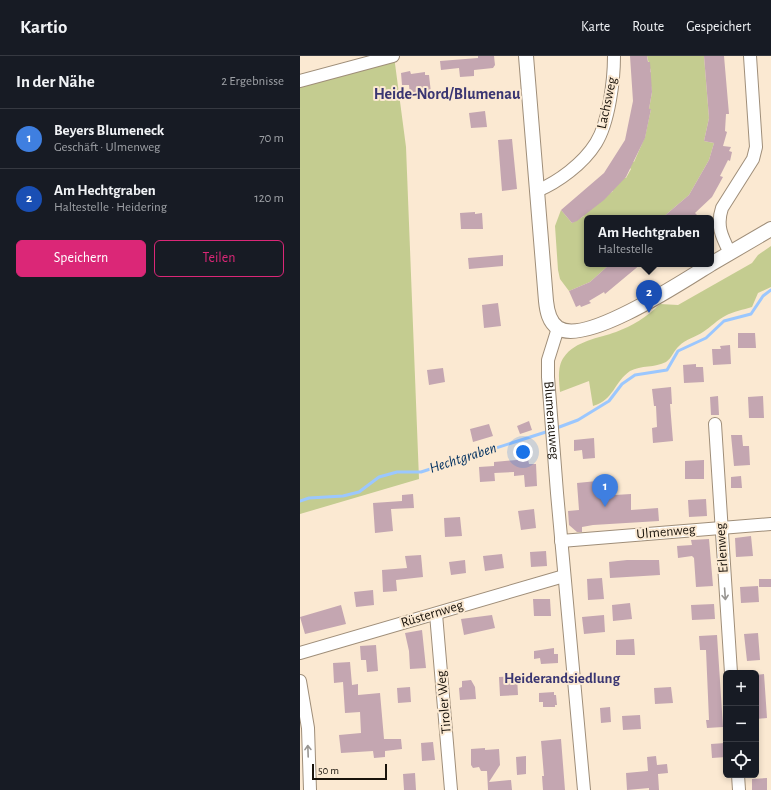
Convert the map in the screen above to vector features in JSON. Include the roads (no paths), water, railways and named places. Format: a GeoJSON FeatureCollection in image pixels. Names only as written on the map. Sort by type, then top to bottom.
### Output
{"type":"FeatureCollection","features":[{"type":"Feature","properties":{"kind":"street"},"geometry":{"type":"LineString","coordinates":[[301,81],[393,56]]}},
{"type":"Feature","properties":{"kind":"street"},"geometry":{"type":"LineString","coordinates":[[526,56],[547,309],[550,319],[558,328],[571,331],[618,317],[642,306],[706,267]]}},
{"type":"Feature","properties":{"kind":"street","name":"Lachsweg"},"geometry":{"type":"LineString","coordinates":[[537,191],[553,184],[597,143],[602,131],[609,104],[614,56]]}},
{"type":"Feature","properties":{"kind":"street"},"geometry":{"type":"LineString","coordinates":[[730,253],[719,231],[719,217],[722,208],[753,159],[756,147],[750,56]]}},
{"type":"Feature","properties":{"kind":"street"},"geometry":{"type":"LineString","coordinates":[[714,262],[771,229]]}},
{"type":"Feature","properties":{"kind":"street","name":"Blumenauweg"},"geometry":{"type":"LineString","coordinates":[[558,328],[548,360],[561,541],[584,790]]}},
{"type":"Feature","properties":{"kind":"street","name":"Erlenweg"},"geometry":{"type":"LineString","coordinates":[[715,424],[731,670]]}},
{"type":"Feature","properties":{"kind":"street","name":"Ulmenweg"},"geometry":{"type":"LineString","coordinates":[[561,541],[771,524]]}},
{"type":"Feature","properties":{"kind":"street","name":"Rüsternweg"},"geometry":{"type":"LineString","coordinates":[[300,653],[564,576]]}},
{"type":"Feature","properties":{"kind":"street","name":"Tiroler Weg"},"geometry":{"type":"LineString","coordinates":[[436,614],[451,790]]}},
{"type":"Feature","properties":{"kind":"street"},"geometry":{"type":"LineString","coordinates":[[300,681],[308,728],[310,790]]}},
{"type":"Feature","properties":{"kind":"street"},"geometry":{"type":"LineString","coordinates":[[738,778],[739,790]]}},
{"type":"Feature","properties":{"kind":"waterway","name":"Hechtgraben"},"geometry":{"type":"LineString","coordinates":[[554,429],[578,420],[609,401],[622,384],[635,375],[667,370],[678,351],[706,338],[724,321],[751,314],[763,296],[771,290]]}},
{"type":"Feature","properties":{"kind":"waterway","name":"Hechtgraben"},"geometry":{"type":"LineString","coordinates":[[300,501],[309,498],[343,496],[359,492],[379,477],[397,472],[421,472],[549,431]]}},
{"type":"Feature","properties":{"kind":"place","name":"Am Hechtgraben"},"geometry":{"type":"Point","coordinates":[649,313]}},
{"type":"Feature","properties":{"kind":"place","name":"Beyers Blumeneck"},"geometry":{"type":"Point","coordinates":[605,507]}},
{"type":"Feature","properties":{"kind":"district","name":"Heide-Nord/Blumenau"},"geometry":{"type":"Point","coordinates":[447,94]}},
{"type":"Feature","properties":{"kind":"district","name":"Heiderandsiedlung"},"geometry":{"type":"Point","coordinates":[562,678]}}]}
